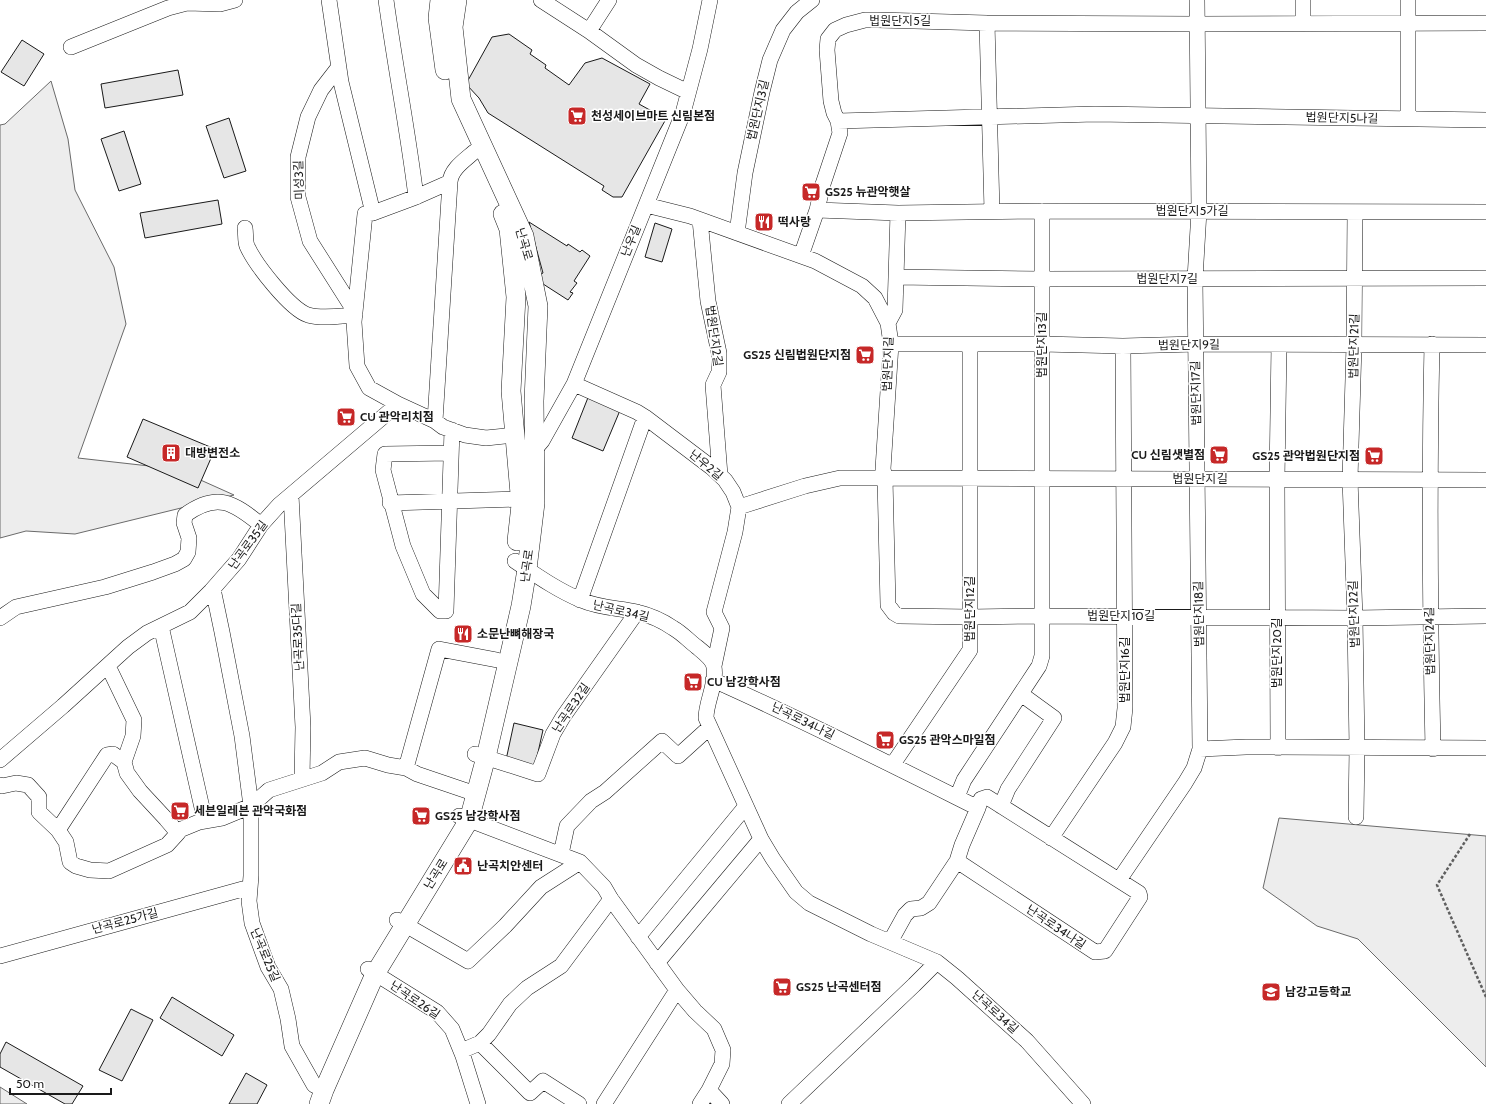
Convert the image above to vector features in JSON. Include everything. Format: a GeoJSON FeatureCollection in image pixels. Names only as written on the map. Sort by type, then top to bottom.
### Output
{"type":"FeatureCollection","features":[{"type":"Feature","properties":{"kind":"main road","name":"난곡로"},"geometry":{"type":"LineString","coordinates":[[306,1104],[319,1093],[372,971],[464,818],[521,606],[521,500],[511,390],[516,297],[509,229],[497,197],[449,102],[438,18],[440,0]]}},
{"type":"Feature","properties":{"kind":"main road","name":"난곡로"},"geometry":{"type":"LineString","coordinates":[[457,0],[453,27],[461,99],[524,236],[538,306],[534,401],[535,503],[497,660],[480,755]]}},
{"type":"Feature","properties":{"kind":"street"},"geometry":{"type":"LineString","coordinates":[[71,47],[168,8],[187,3],[220,4],[235,0]]}},
{"type":"Feature","properties":{"kind":"street"},"geometry":{"type":"LineString","coordinates":[[329,0],[338,68],[373,213],[416,197],[450,182]]}},
{"type":"Feature","properties":{"kind":"street"},"geometry":{"type":"LineString","coordinates":[[386,0],[402,107],[412,161],[416,197]]}},
{"type":"Feature","properties":{"kind":"street"},"geometry":{"type":"LineString","coordinates":[[541,0],[589,31],[636,65],[688,92]]}},
{"type":"Feature","properties":{"kind":"street"},"geometry":{"type":"LineString","coordinates":[[589,31],[609,0]]}},
{"type":"Feature","properties":{"kind":"street","name":"난우길"},"geometry":{"type":"LineString","coordinates":[[518,467],[542,441],[574,384],[683,113],[700,48],[710,0]]}},
{"type":"Feature","properties":{"kind":"street","name":"법원단지3길"},"geometry":{"type":"LineString","coordinates":[[737,233],[746,166],[770,60],[782,30],[797,12],[812,0]]}},
{"type":"Feature","properties":{"kind":"street"},"geometry":{"type":"LineString","coordinates":[[1197,0],[1199,211]]}},
{"type":"Feature","properties":{"kind":"street"},"geometry":{"type":"LineString","coordinates":[[1303,0],[1303,24]]}},
{"type":"Feature","properties":{"kind":"street"},"geometry":{"type":"LineString","coordinates":[[1408,0],[1408,119]]}},
{"type":"Feature","properties":{"kind":"street","name":"법원단지5길"},"geometry":{"type":"LineString","coordinates":[[801,256],[817,210],[840,133],[838,120],[834,113],[831,101],[827,50],[828,39],[835,30],[846,25],[872,20],[987,23],[1486,23]]}},
{"type":"Feature","properties":{"kind":"street"},"geometry":{"type":"LineString","coordinates":[[987,23],[992,211]]}},
{"type":"Feature","properties":{"kind":"street","name":"미성3길"},"geometry":{"type":"LineString","coordinates":[[338,68],[321,90],[308,117],[298,158],[298,196],[310,240],[355,314]]}},
{"type":"Feature","properties":{"kind":"street","name":"법원단지5나길"},"geometry":{"type":"LineString","coordinates":[[838,120],[989,118],[1095,114],[1486,120]]}},
{"type":"Feature","properties":{"kind":"street"},"geometry":{"type":"LineString","coordinates":[[435,421],[450,182],[451,177],[459,166],[474,152]]}},
{"type":"Feature","properties":{"kind":"street","name":"법원단지길"},"geometry":{"type":"LineString","coordinates":[[646,205],[700,220],[815,261],[862,286],[875,298],[888,323],[891,344],[883,469],[885,478],[1042,478],[1124,480],[1486,480]]}},
{"type":"Feature","properties":{"kind":"street","name":"법원단지5가길"},"geometry":{"type":"LineString","coordinates":[[817,210],[898,213],[992,211],[1486,212]]}},
{"type":"Feature","properties":{"kind":"street","name":"법원단지13길"},"geometry":{"type":"LineString","coordinates":[[957,797],[964,780],[1039,666],[1042,656],[1042,211]]}},
{"type":"Feature","properties":{"kind":"street","name":"법원단지17길"},"geometry":{"type":"LineString","coordinates":[[1197,479],[1195,279],[1199,211]]}},
{"type":"Feature","properties":{"kind":"street","name":"법원단지21길"},"geometry":{"type":"LineString","coordinates":[[1350,479],[1354,345],[1355,212]]}},
{"type":"Feature","properties":{"kind":"street","name":"미성3길"},"geometry":{"type":"LineString","coordinates":[[373,213],[365,214],[354,322],[357,366],[362,378],[369,388],[398,404]]}},
{"type":"Feature","properties":{"kind":"street"},"geometry":{"type":"LineString","coordinates":[[888,323],[895,310],[898,213]]}},
{"type":"Feature","properties":{"kind":"street","name":"법원단지2길"},"geometry":{"type":"LineString","coordinates":[[700,220],[708,300],[719,353],[719,372],[714,385],[720,475]]}},
{"type":"Feature","properties":{"kind":"street"},"geometry":{"type":"LineString","coordinates":[[245,228],[247,246],[264,273],[281,293],[299,310],[313,316],[355,314]]}},
{"type":"Feature","properties":{"kind":"street","name":"법원단지7길"},"geometry":{"type":"LineString","coordinates":[[896,276],[1042,279],[1486,278]]}},
{"type":"Feature","properties":{"kind":"street","name":"법원단지9길"},"geometry":{"type":"LineString","coordinates":[[891,344],[1042,344],[1123,346],[1196,344],[1486,345]]}},
{"type":"Feature","properties":{"kind":"street"},"geometry":{"type":"LineString","coordinates":[[970,344],[970,478]]}},
{"type":"Feature","properties":{"kind":"street"},"geometry":{"type":"LineString","coordinates":[[1430,480],[1432,344]]}},
{"type":"Feature","properties":{"kind":"street"},"geometry":{"type":"LineString","coordinates":[[1277,480],[1279,345]]}},
{"type":"Feature","properties":{"kind":"street"},"geometry":{"type":"LineString","coordinates":[[1123,346],[1124,480]]}},
{"type":"Feature","properties":{"kind":"street","name":"난우2길"},"geometry":{"type":"LineString","coordinates":[[574,384],[645,417],[720,475],[733,492],[739,506]]}},
{"type":"Feature","properties":{"kind":"street"},"geometry":{"type":"LineString","coordinates":[[398,404],[435,421],[444,427],[465,435],[486,438],[515,435]]}},
{"type":"Feature","properties":{"kind":"street","name":"난곡로35길"},"geometry":{"type":"LineString","coordinates":[[0,760],[63,706],[128,647],[161,626],[190,612],[213,590],[239,558],[261,525],[279,505],[398,404]]}},
{"type":"Feature","properties":{"kind":"street"},"geometry":{"type":"LineString","coordinates":[[580,600],[645,417]]}},
{"type":"Feature","properties":{"kind":"street"},"geometry":{"type":"LineString","coordinates":[[451,453],[385,454],[383,470],[390,503],[402,546],[423,594],[440,611],[446,611],[452,430]]}},
{"type":"Feature","properties":{"kind":"street"},"geometry":{"type":"LineString","coordinates":[[714,673],[722,628],[714,612],[735,532],[739,506],[805,486],[840,478],[885,478]]}},
{"type":"Feature","properties":{"kind":"street","name":"법원단지10길"},"geometry":{"type":"LineString","coordinates":[[885,478],[888,605],[890,609],[898,616],[970,618],[1042,616],[1277,616],[1355,618],[1486,616]]}},
{"type":"Feature","properties":{"kind":"street","name":"법원단지12길"},"geometry":{"type":"LineString","coordinates":[[892,764],[970,650],[970,478]]}},
{"type":"Feature","properties":{"kind":"street","name":"법원단지18길"},"geometry":{"type":"LineString","coordinates":[[1119,880],[1185,783],[1194,768],[1200,749],[1197,479]]}},
{"type":"Feature","properties":{"kind":"street","name":"법원단지22길"},"geometry":{"type":"LineString","coordinates":[[1350,479],[1355,618],[1357,748],[1356,817]]}},
{"type":"Feature","properties":{"kind":"street","name":"법원단지16길"},"geometry":{"type":"LineString","coordinates":[[1051,838],[1104,760],[1123,727],[1125,708],[1124,480]]}},
{"type":"Feature","properties":{"kind":"street","name":"법원단지20길"},"geometry":{"type":"LineString","coordinates":[[1277,480],[1278,748]]}},
{"type":"Feature","properties":{"kind":"street","name":"법원단지24길"},"geometry":{"type":"LineString","coordinates":[[1430,480],[1430,616],[1433,749]]}},
{"type":"Feature","properties":{"kind":"street","name":"난곡로35다길"},"geometry":{"type":"LineString","coordinates":[[291,495],[303,727],[302,778]]}},
{"type":"Feature","properties":{"kind":"street"},"geometry":{"type":"LineString","coordinates":[[390,503],[521,500]]}},
{"type":"Feature","properties":{"kind":"street"},"geometry":{"type":"LineString","coordinates":[[0,618],[16,607],[105,587],[153,572],[184,559],[188,552],[189,538],[184,523],[185,515],[194,508],[208,502],[231,503],[247,513],[261,525]]}},
{"type":"Feature","properties":{"kind":"street","name":"난곡로34길"},"geometry":{"type":"LineString","coordinates":[[521,565],[551,584],[580,600],[595,606],[637,612],[654,618],[673,628],[706,654],[714,673],[706,710],[706,718],[761,839],[796,892],[808,903],[871,934],[937,962],[1027,1041],[1083,1104]]}},
{"type":"Feature","properties":{"kind":"street","name":"난곡로25길"},"geometry":{"type":"LineString","coordinates":[[213,590],[242,736],[251,806],[252,844],[249,901],[252,923],[268,967],[281,989],[292,1046],[319,1093]]}},
{"type":"Feature","properties":{"kind":"street","name":"난곡로32길"},"geometry":{"type":"LineString","coordinates":[[480,755],[538,774],[553,734],[563,717],[637,612]]}},
{"type":"Feature","properties":{"kind":"street"},"geometry":{"type":"LineString","coordinates":[[161,626],[206,821]]}},
{"type":"Feature","properties":{"kind":"street"},"geometry":{"type":"LineString","coordinates":[[406,768],[439,649],[497,660]]}},
{"type":"Feature","properties":{"kind":"street"},"geometry":{"type":"LineString","coordinates":[[108,666],[134,720],[133,736],[124,762],[127,773],[140,791],[178,833]]}},
{"type":"Feature","properties":{"kind":"street","name":"난곡로34나길"},"geometry":{"type":"LineString","coordinates":[[714,673],[978,808],[981,799],[987,797],[1139,893],[1140,897],[1105,950],[1095,952],[957,861]]}},
{"type":"Feature","properties":{"kind":"street"},"geometry":{"type":"LineString","coordinates":[[1001,806],[1008,789],[1054,718],[1021,694]]}},
{"type":"Feature","properties":{"kind":"street"},"geometry":{"type":"LineString","coordinates":[[561,854],[567,826],[591,801],[605,792],[662,741],[678,756],[710,727]]}},
{"type":"Feature","properties":{"kind":"street"},"geometry":{"type":"LineString","coordinates":[[1200,749],[1246,747],[1433,749],[1486,748]]}},
{"type":"Feature","properties":{"kind":"street"},"geometry":{"type":"LineString","coordinates":[[58,830],[107,755],[113,754],[124,762]]}},
{"type":"Feature","properties":{"kind":"street"},"geometry":{"type":"LineString","coordinates":[[0,785],[2,786],[16,783],[28,785],[39,797],[39,812],[58,830],[66,842],[70,862],[76,866],[90,870],[110,871],[167,845],[178,833],[177,831],[206,821],[222,818],[251,806],[269,790],[322,772],[339,762],[365,758],[388,765],[406,768],[417,774],[471,793]]}},
{"type":"Feature","properties":{"kind":"street"},"geometry":{"type":"LineString","coordinates":[[638,937],[746,806]]}},
{"type":"Feature","properties":{"kind":"street"},"geometry":{"type":"LineString","coordinates":[[890,942],[905,915],[911,909],[921,908],[929,903],[957,861],[962,845],[978,808]]}},
{"type":"Feature","properties":{"kind":"street"},"geometry":{"type":"LineString","coordinates":[[464,818],[580,862],[604,887],[611,899],[677,990],[694,1011],[714,1029],[723,1050],[722,1064],[700,1104]]}},
{"type":"Feature","properties":{"kind":"street"},"geometry":{"type":"LineString","coordinates":[[657,963],[761,839]]}},
{"type":"Feature","properties":{"kind":"street"},"geometry":{"type":"LineString","coordinates":[[401,922],[468,961],[505,926],[541,886],[580,862]]}},
{"type":"Feature","properties":{"kind":"street","name":"난곡로25가길"},"geometry":{"type":"LineString","coordinates":[[0,956],[250,887]]}},
{"type":"Feature","properties":{"kind":"street"},"geometry":{"type":"LineString","coordinates":[[461,1051],[480,1043],[489,1034],[510,1004],[526,988],[561,966],[611,899]]}},
{"type":"Feature","properties":{"kind":"street"},"geometry":{"type":"LineString","coordinates":[[789,1104],[937,962]]}},
{"type":"Feature","properties":{"kind":"street","name":"난곡로26길"},"geometry":{"type":"LineString","coordinates":[[372,971],[437,1012],[452,1029],[461,1051],[478,1104]]}},
{"type":"Feature","properties":{"kind":"street"},"geometry":{"type":"LineString","coordinates":[[604,1104],[677,990]]}},
{"type":"Feature","properties":{"kind":"street"},"geometry":{"type":"LineString","coordinates":[[480,1043],[530,1093],[543,1081],[579,1104]]}},
{"type":"Feature","properties":{"kind":"street"},"geometry":{"type":"LineString","coordinates":[[709,1090],[722,1104]]}},
{"type":"Feature","properties":{"kind":"path"},"geometry":{"type":"LineString","coordinates":[[1470,834],[1437,885],[1486,997]]}},
{"type":"Feature","properties":{"kind":"shaded area"},"geometry":{"type":"Polygon","coordinates":[[[51,81],[68,139],[75,190],[114,267],[126,324],[78,458],[176,469],[234,495],[75,534],[26,531],[0,538],[0,125],[5,124],[51,81]]]}},
{"type":"Feature","properties":{"kind":"shaded area"},"geometry":{"type":"Polygon","coordinates":[[[1279,818],[1486,836],[1486,1067],[1358,939],[1317,926],[1263,888],[1279,818]]]}},
{"type":"Feature","properties":{"kind":"shaded area"},"geometry":{"type":"Polygon","coordinates":[[[0,1087],[27,1104],[0,1104],[0,1087]]]}},
{"type":"Feature","properties":{"kind":"building","name":"천성세이브마트 신림본점"},"geometry":{"type":"Polygon","coordinates":[[[509,34],[532,50],[530,54],[546,65],[545,68],[569,85],[585,63],[602,58],[650,84],[639,104],[666,119],[622,197],[613,197],[602,190],[604,186],[488,113],[479,98],[466,84],[492,37],[509,34]]]}},
{"type":"Feature","properties":{"kind":"building"},"geometry":{"type":"Polygon","coordinates":[[[22,40],[44,54],[24,86],[1,72],[22,40]]]}},
{"type":"Feature","properties":{"kind":"building"},"geometry":{"type":"Polygon","coordinates":[[[178,70],[183,95],[105,108],[101,84],[178,70]]]}},
{"type":"Feature","properties":{"kind":"building"},"geometry":{"type":"Polygon","coordinates":[[[229,118],[246,171],[224,178],[206,126],[229,118]]]}},
{"type":"Feature","properties":{"kind":"building"},"geometry":{"type":"Polygon","coordinates":[[[124,131],[141,184],[119,191],[101,139],[124,131]]]}},
{"type":"Feature","properties":{"kind":"building"},"geometry":{"type":"Polygon","coordinates":[[[218,200],[222,224],[145,238],[140,213],[218,200]]]}},
{"type":"Feature","properties":{"kind":"building"},"geometry":{"type":"Polygon","coordinates":[[[529,222],[567,246],[568,244],[580,252],[582,250],[590,256],[574,281],[577,283],[570,292],[573,293],[568,300],[540,282],[539,275],[543,273],[529,222]]]}},
{"type":"Feature","properties":{"kind":"building"},"geometry":{"type":"Polygon","coordinates":[[[655,223],[672,229],[662,262],[645,257],[655,223]]]}},
{"type":"Feature","properties":{"kind":"building"},"geometry":{"type":"Polygon","coordinates":[[[589,395],[621,408],[603,451],[572,438],[589,395]]]}},
{"type":"Feature","properties":{"kind":"building","name":"대방변전소"},"geometry":{"type":"Polygon","coordinates":[[[143,419],[215,449],[198,488],[127,457],[143,419]]]}},
{"type":"Feature","properties":{"kind":"building"},"geometry":{"type":"Polygon","coordinates":[[[514,723],[543,730],[535,766],[506,760],[514,723]]]}},
{"type":"Feature","properties":{"kind":"building"},"geometry":{"type":"Polygon","coordinates":[[[172,997],[234,1035],[222,1056],[160,1018],[172,997]]]}},
{"type":"Feature","properties":{"kind":"building"},"geometry":{"type":"Polygon","coordinates":[[[131,1009],[153,1020],[122,1081],[99,1070],[131,1009]]]}},
{"type":"Feature","properties":{"kind":"building"},"geometry":{"type":"Polygon","coordinates":[[[6,1042],[83,1086],[72,1104],[65,1104],[0,1067],[0,1054],[6,1042]]]}},
{"type":"Feature","properties":{"kind":"building"},"geometry":{"type":"Polygon","coordinates":[[[246,1073],[267,1085],[257,1104],[229,1104],[246,1073]]]}},
{"type":"Feature","properties":{"kind":"place","name":"천성세이브마트 신림본점"},"geometry":{"type":"Point","coordinates":[577,116]}},
{"type":"Feature","properties":{"kind":"place","name":"GS25 뉴관악햇살"},"geometry":{"type":"Point","coordinates":[811,192]}},
{"type":"Feature","properties":{"kind":"place","name":"떡사랑"},"geometry":{"type":"Point","coordinates":[764,222]}},
{"type":"Feature","properties":{"kind":"place","name":"GS25 신림법원단지점"},"geometry":{"type":"Point","coordinates":[865,355]}},
{"type":"Feature","properties":{"kind":"place","name":"CU 관악리치점"},"geometry":{"type":"Point","coordinates":[346,417]}},
{"type":"Feature","properties":{"kind":"place","name":"대방변전소"},"geometry":{"type":"Point","coordinates":[171,453]}},
{"type":"Feature","properties":{"kind":"place","name":"CU 신림샛별점"},"geometry":{"type":"Point","coordinates":[1219,455]}},
{"type":"Feature","properties":{"kind":"place","name":"GS25 관악법원단지점"},"geometry":{"type":"Point","coordinates":[1374,456]}},
{"type":"Feature","properties":{"kind":"place","name":"소문난뼈해장국"},"geometry":{"type":"Point","coordinates":[463,634]}},
{"type":"Feature","properties":{"kind":"place","name":"CU 남강학사점"},"geometry":{"type":"Point","coordinates":[693,682]}},
{"type":"Feature","properties":{"kind":"place","name":"GS25 관악스마일점"},"geometry":{"type":"Point","coordinates":[885,740]}},
{"type":"Feature","properties":{"kind":"place","name":"세븐일레븐 관악국화점"},"geometry":{"type":"Point","coordinates":[180,811]}},
{"type":"Feature","properties":{"kind":"place","name":"GS25 남강학사점"},"geometry":{"type":"Point","coordinates":[421,816]}},
{"type":"Feature","properties":{"kind":"place","name":"난곡치안센터"},"geometry":{"type":"Point","coordinates":[463,866]}},
{"type":"Feature","properties":{"kind":"place","name":"GS25 난곡센터점"},"geometry":{"type":"Point","coordinates":[782,987]}},
{"type":"Feature","properties":{"kind":"place","name":"남강고등학교"},"geometry":{"type":"Point","coordinates":[1271,992]}}]}
